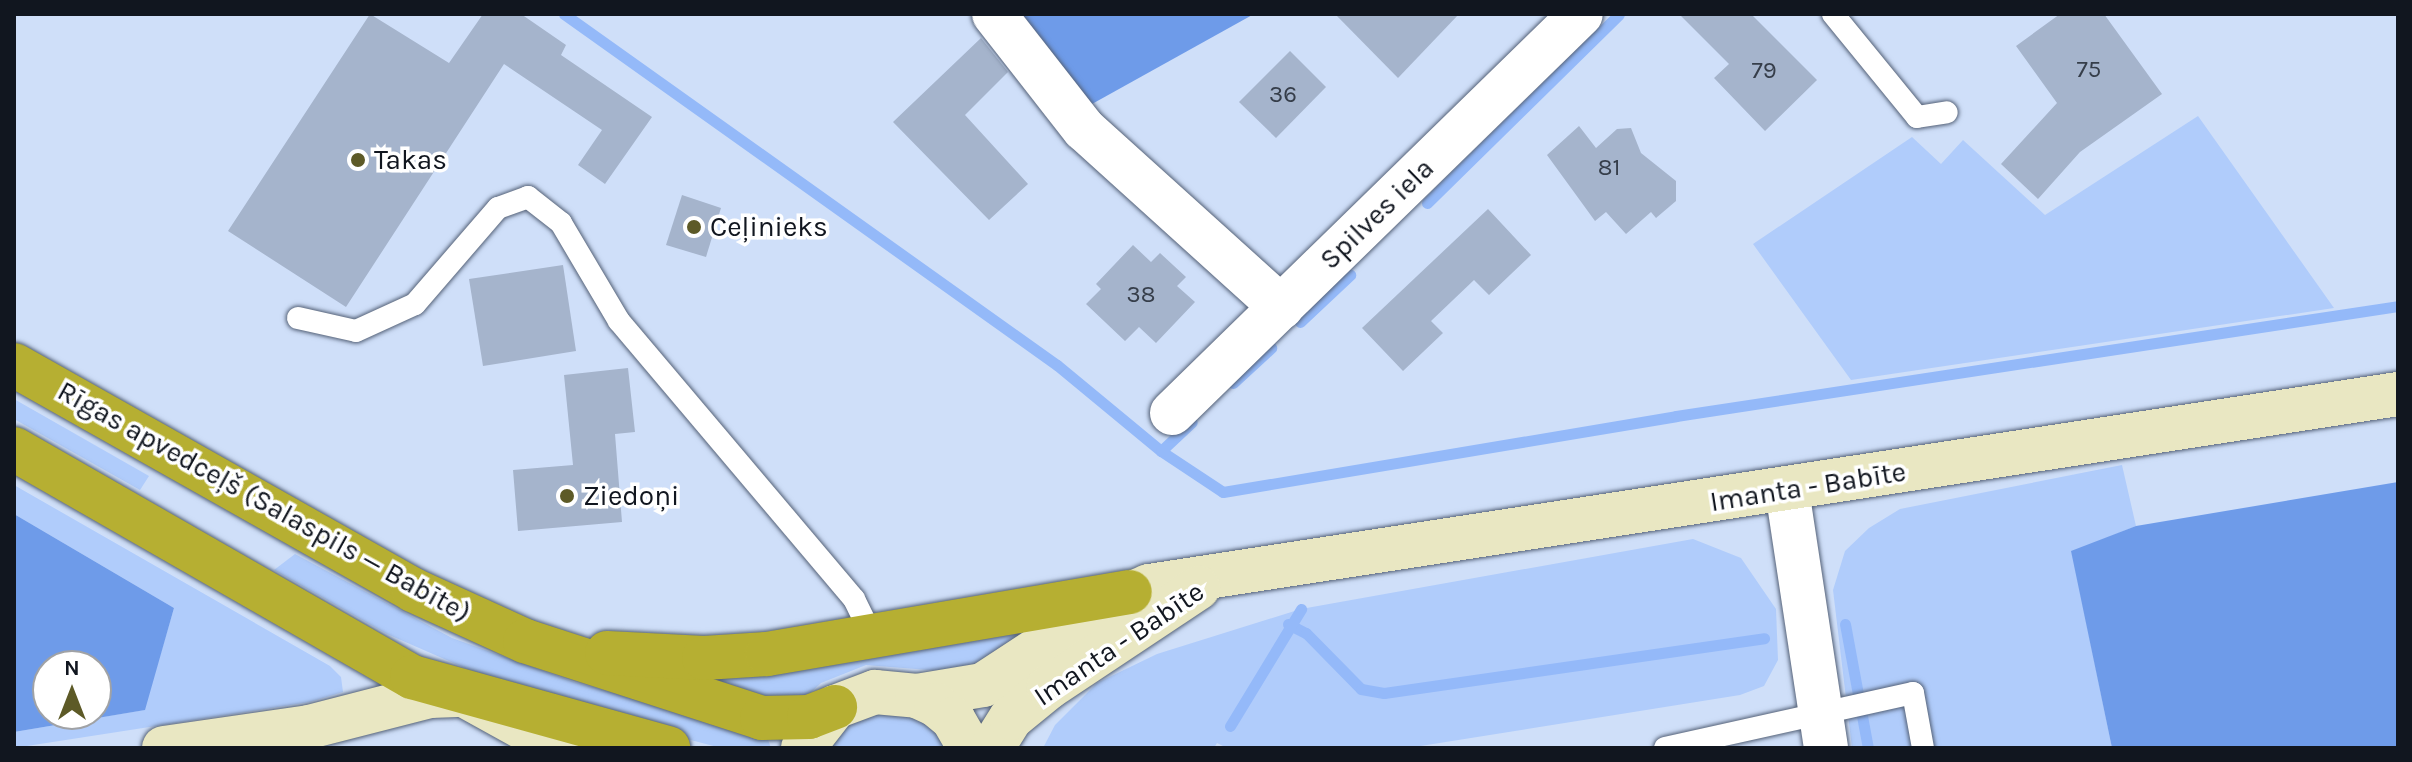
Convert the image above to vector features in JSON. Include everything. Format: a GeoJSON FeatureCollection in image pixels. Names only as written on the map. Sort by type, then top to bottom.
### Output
{"type":"FeatureCollection","features":[{"type":"Feature","properties":{"kind":"highway","name":"Rīgas apvedceļš (Salaspils — Babīte)"},"geometry":{"type":"LineString","coordinates":[[14,365],[413,590],[525,641],[762,718],[809,717],[835,707]]}},
{"type":"Feature","properties":{"kind":"highway"},"geometry":{"type":"LineString","coordinates":[[14,449],[412,677],[464,695],[668,748]]}},
{"type":"Feature","properties":{"kind":"highway"},"geometry":{"type":"LineString","coordinates":[[525,641],[584,651],[704,658],[873,638],[1130,592]]}},
{"type":"Feature","properties":{"kind":"main road","name":"Imanta - Babīte"},"geometry":{"type":"LineString","coordinates":[[917,696],[983,685],[1130,592],[2398,394]]}},
{"type":"Feature","properties":{"kind":"main road","name":"Imanta - Babīte"},"geometry":{"type":"LineString","coordinates":[[992,748],[1011,718],[1079,664],[1218,578]]}},
{"type":"Feature","properties":{"kind":"main road"},"geometry":{"type":"LineString","coordinates":[[803,748],[835,707],[875,692],[917,696],[953,719],[970,748]]}},
{"type":"Feature","properties":{"kind":"main road"},"geometry":{"type":"LineString","coordinates":[[164,748],[309,727],[403,702],[464,695],[560,748]]}},
{"type":"Feature","properties":{"kind":"street"},"geometry":{"type":"LineString","coordinates":[[994,14],[1084,129],[1281,307]]}},
{"type":"Feature","properties":{"kind":"street","name":"Spilves iela"},"geometry":{"type":"LineString","coordinates":[[1172,413],[1581,14]]}},
{"type":"Feature","properties":{"kind":"street"},"geometry":{"type":"LineString","coordinates":[[1787,490],[1823,730]]}},
{"type":"Feature","properties":{"kind":"lane"},"geometry":{"type":"LineString","coordinates":[[1833,14],[1917,117],[1947,112]]}},
{"type":"Feature","properties":{"kind":"lane"},"geometry":{"type":"LineString","coordinates":[[298,318],[356,331],[415,304],[498,208],[528,197],[561,223],[619,321],[854,599],[873,638]]}},
{"type":"Feature","properties":{"kind":"lane"},"geometry":{"type":"LineString","coordinates":[[1674,747],[1823,730],[1913,693],[1923,748]]}},
{"type":"Feature","properties":{"kind":"shaded area"},"geometry":{"type":"Polygon","coordinates":[[[1022,14],[1254,14],[1092,104],[1022,14]]]}},
{"type":"Feature","properties":{"kind":"shaded area"},"geometry":{"type":"Polygon","coordinates":[[[2198,116],[2334,308],[1851,380],[1753,244],[1912,137],[1941,164],[1963,140],[2045,215],[2198,116]]]}},
{"type":"Feature","properties":{"kind":"shaded area"},"geometry":{"type":"Polygon","coordinates":[[[14,399],[149,476],[140,490],[14,419],[14,399]]]}},
{"type":"Feature","properties":{"kind":"shaded area"},"geometry":{"type":"Polygon","coordinates":[[[2122,465],[2136,526],[2072,552],[2112,748],[1852,748],[1833,590],[1845,551],[1869,528],[1900,509],[2122,465]]]}},
{"type":"Feature","properties":{"kind":"shaded area"},"geometry":{"type":"Polygon","coordinates":[[[2398,482],[2398,748],[2112,748],[2071,551],[2136,526],[2398,482]]]}},
{"type":"Feature","properties":{"kind":"shaded area"},"geometry":{"type":"Polygon","coordinates":[[[14,485],[330,666],[341,677],[343,692],[310,702],[14,748],[14,732],[32,729],[112,730],[112,715],[144,710],[174,608],[14,514],[14,485]]]}},
{"type":"Feature","properties":{"kind":"shaded area"},"geometry":{"type":"Polygon","coordinates":[[[14,514],[174,608],[145,710],[112,716],[112,650],[32,650],[32,729],[14,732],[14,514]]]}},
{"type":"Feature","properties":{"kind":"shaded area"},"geometry":{"type":"Polygon","coordinates":[[[1693,539],[1741,558],[1776,609],[1778,660],[1764,686],[1740,695],[1408,748],[1227,748],[1217,743],[1214,748],[1043,748],[1055,725],[1097,683],[1157,654],[1301,609],[1693,539]]]}},
{"type":"Feature","properties":{"kind":"shaded area"},"geometry":{"type":"Polygon","coordinates":[[[295,554],[452,638],[574,682],[752,731],[767,737],[771,748],[721,748],[604,717],[465,668],[387,634],[274,570],[295,554]]]}},
{"type":"Feature","properties":{"kind":"shaded area"},"geometry":{"type":"Polygon","coordinates":[[[1069,612],[978,674],[866,665],[821,683],[809,694],[765,703],[683,672],[1069,612]]]}},
{"type":"Feature","properties":{"kind":"shaded area"},"geometry":{"type":"Polygon","coordinates":[[[909,709],[955,748],[819,748],[851,714],[909,709]]]}},
{"type":"Feature","properties":{"kind":"building","name":"Takas"},"geometry":{"type":"Polygon","coordinates":[[[370,14],[449,63],[483,14],[521,14],[566,45],[561,55],[652,117],[605,184],[578,165],[602,130],[504,64],[346,307],[228,231],[370,14]]]}},
{"type":"Feature","properties":{"kind":"building"},"geometry":{"type":"Polygon","coordinates":[[[1335,14],[1459,14],[1398,78],[1335,14]]]}},
{"type":"Feature","properties":{"kind":"building"},"geometry":{"type":"Polygon","coordinates":[[[1679,14],[1751,14],[1817,80],[1765,131],[1714,78],[1729,64],[1679,14]]]}},
{"type":"Feature","properties":{"kind":"building"},"geometry":{"type":"Polygon","coordinates":[[[2060,14],[2104,14],[2162,94],[2080,152],[2038,199],[2001,164],[2057,103],[2016,46],[2060,14]]]}},
{"type":"Feature","properties":{"kind":"building"},"geometry":{"type":"Polygon","coordinates":[[[981,38],[1008,72],[965,115],[1028,184],[989,220],[893,122],[981,38]]]}},
{"type":"Feature","properties":{"kind":"building"},"geometry":{"type":"Polygon","coordinates":[[[1290,51],[1326,87],[1276,138],[1239,102],[1290,51]]]}},
{"type":"Feature","properties":{"kind":"building"},"geometry":{"type":"Polygon","coordinates":[[[1579,126],[1596,148],[1617,129],[1631,128],[1641,153],[1676,181],[1676,201],[1656,218],[1651,212],[1626,234],[1606,212],[1595,221],[1547,155],[1579,126]]]}},
{"type":"Feature","properties":{"kind":"building","name":"Ceļinieks"},"geometry":{"type":"Polygon","coordinates":[[[682,195],[721,208],[706,257],[666,245],[682,195]]]}},
{"type":"Feature","properties":{"kind":"building"},"geometry":{"type":"Polygon","coordinates":[[[1488,209],[1531,255],[1489,295],[1474,280],[1431,321],[1443,333],[1403,371],[1362,328],[1488,209]]]}},
{"type":"Feature","properties":{"kind":"building"},"geometry":{"type":"Polygon","coordinates":[[[1133,245],[1151,262],[1160,253],[1186,277],[1177,286],[1195,302],[1156,343],[1139,327],[1125,341],[1086,304],[1101,289],[1096,284],[1133,245]]]}},
{"type":"Feature","properties":{"kind":"building"},"geometry":{"type":"Polygon","coordinates":[[[563,265],[576,351],[483,366],[469,279],[563,265]]]}},
{"type":"Feature","properties":{"kind":"building"},"geometry":{"type":"Polygon","coordinates":[[[628,368],[635,432],[615,434],[622,522],[518,531],[513,470],[573,465],[564,375],[628,368]]]}},
{"type":"Feature","properties":{"kind":"waterway"},"geometry":{"type":"LineString","coordinates":[[564,14],[1057,365],[1161,451],[1223,492],[1676,416],[2398,306]]}},
{"type":"Feature","properties":{"kind":"waterway"},"geometry":{"type":"LineString","coordinates":[[1427,203],[1619,14]]}},
{"type":"Feature","properties":{"kind":"waterway"},"geometry":{"type":"LineString","coordinates":[[1300,322],[1350,275]]}},
{"type":"Feature","properties":{"kind":"waterway"},"geometry":{"type":"LineString","coordinates":[[1233,383],[1271,348]]}},
{"type":"Feature","properties":{"kind":"waterway"},"geometry":{"type":"LineString","coordinates":[[1161,451],[1192,422]]}},
{"type":"Feature","properties":{"kind":"waterway"},"geometry":{"type":"LineString","coordinates":[[1230,726],[1301,609]]}},
{"type":"Feature","properties":{"kind":"waterway"},"geometry":{"type":"LineString","coordinates":[[1288,624],[1306,633],[1361,689],[1384,693],[1764,638]]}},
{"type":"Feature","properties":{"kind":"waterway"},"geometry":{"type":"LineString","coordinates":[[1845,624],[1868,748]]}},
{"type":"Feature","properties":{"kind":"place","name":"Takas"},"geometry":{"type":"Point","coordinates":[358,160]}},
{"type":"Feature","properties":{"kind":"place","name":"Ceļinieks"},"geometry":{"type":"Point","coordinates":[694,227]}},
{"type":"Feature","properties":{"kind":"place","name":"Ziedoņi"},"geometry":{"type":"Point","coordinates":[567,496]}}]}
